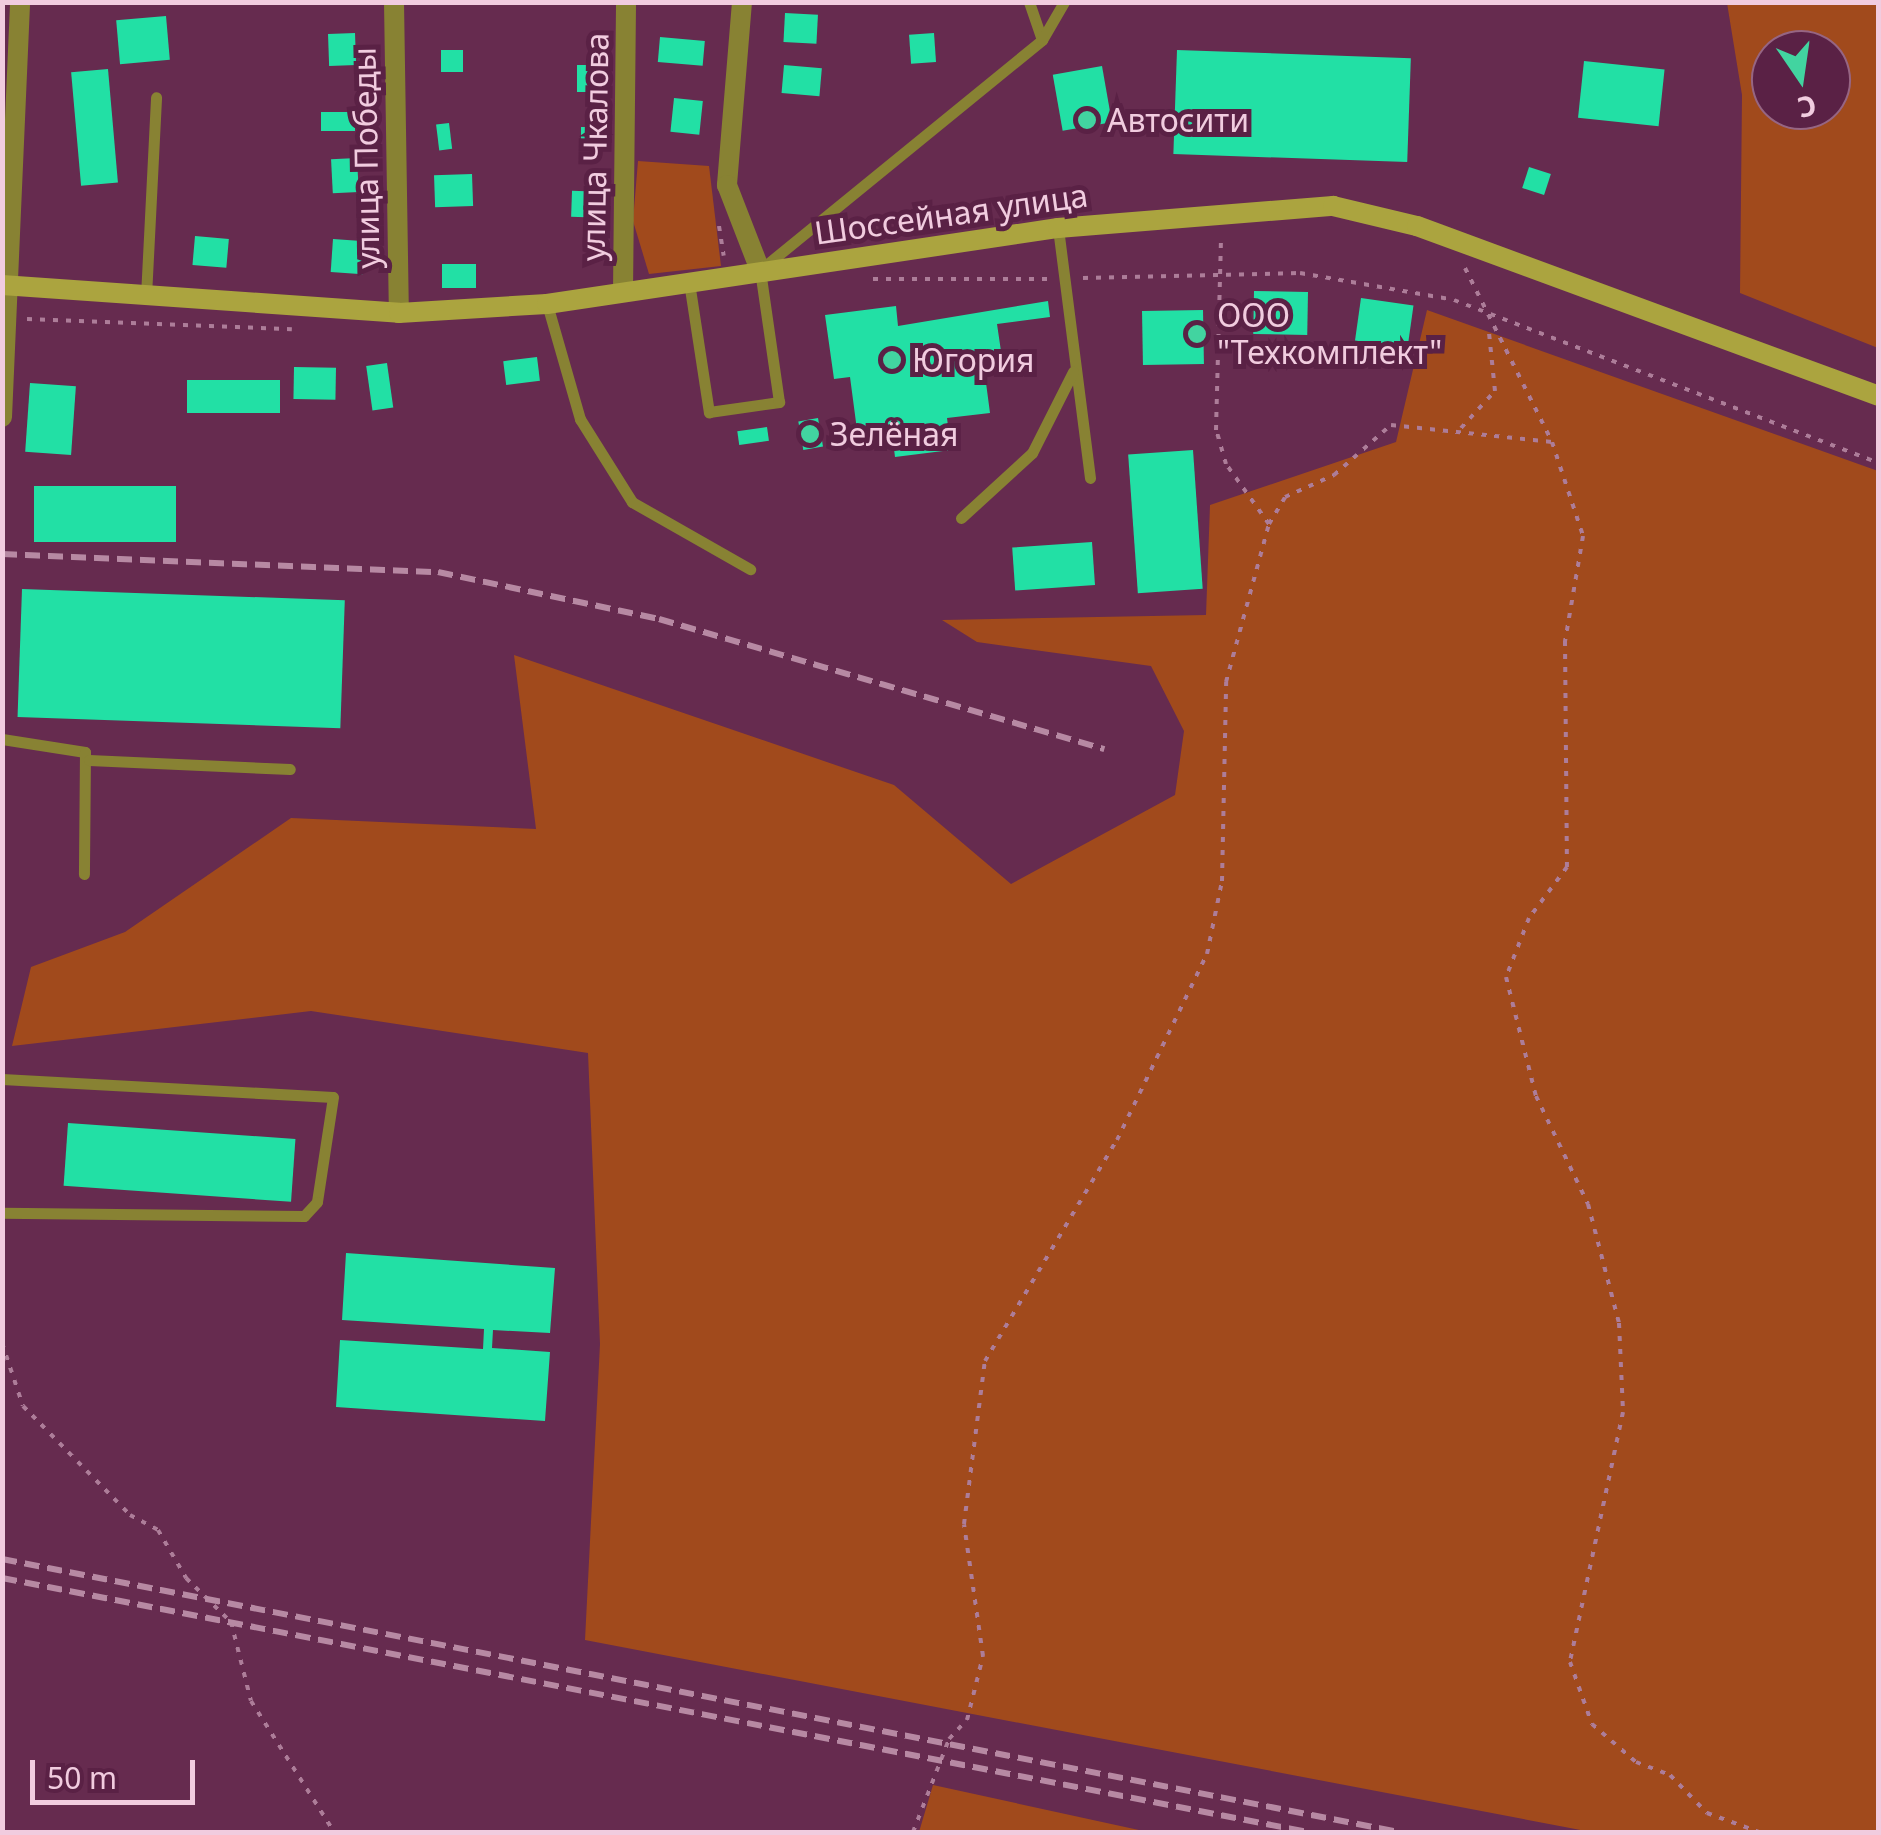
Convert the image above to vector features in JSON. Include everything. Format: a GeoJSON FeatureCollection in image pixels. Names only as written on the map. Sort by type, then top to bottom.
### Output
{"type":"FeatureCollection","features":[{"type":"Feature","properties":{"kind":"main road","name":"Шоссейная улица"},"geometry":{"type":"LineString","coordinates":[[6,286],[399,314],[547,304],[1058,228],[1222,210],[1333,206],[1456,240],[1878,396]]}},
{"type":"Feature","properties":{"kind":"street"},"geometry":{"type":"LineString","coordinates":[[2,417],[20,2]]}},
{"type":"Feature","properties":{"kind":"street","name":"улица Победы"},"geometry":{"type":"LineString","coordinates":[[394,2],[399,314]]}},
{"type":"Feature","properties":{"kind":"street","name":"улица Чкалова"},"geometry":{"type":"LineString","coordinates":[[623,292],[626,2]]}},
{"type":"Feature","properties":{"kind":"street"},"geometry":{"type":"LineString","coordinates":[[742,2],[727,185],[760,270]]}},
{"type":"Feature","properties":{"kind":"lane"},"geometry":{"type":"LineString","coordinates":[[1030,2],[1042,40]]}},
{"type":"Feature","properties":{"kind":"lane"},"geometry":{"type":"LineString","coordinates":[[689,282],[709,412],[780,402],[760,270],[1042,40],[1064,2]]}},
{"type":"Feature","properties":{"kind":"lane"},"geometry":{"type":"LineString","coordinates":[[146,296],[156,97]]}},
{"type":"Feature","properties":{"kind":"lane"},"geometry":{"type":"LineString","coordinates":[[1058,228],[1090,478]]}},
{"type":"Feature","properties":{"kind":"lane"},"geometry":{"type":"LineString","coordinates":[[547,304],[552,348],[580,419],[632,502],[750,569]]}},
{"type":"Feature","properties":{"kind":"lane"},"geometry":{"type":"LineString","coordinates":[[961,518],[1032,454],[1075,368]]}},
{"type":"Feature","properties":{"kind":"lane"},"geometry":{"type":"LineString","coordinates":[[2,739],[74,744],[89,760],[290,770]]}},
{"type":"Feature","properties":{"kind":"lane"},"geometry":{"type":"LineString","coordinates":[[84,874],[89,760]]}},
{"type":"Feature","properties":{"kind":"lane"},"geometry":{"type":"LineString","coordinates":[[2,1079],[333,1096],[317,1202],[304,1216],[2,1213]]}},
{"type":"Feature","properties":{"kind":"path"},"geometry":{"type":"LineString","coordinates":[[1222,210],[1216,430],[1226,464],[1269,524]]}},
{"type":"Feature","properties":{"kind":"path"},"geometry":{"type":"LineString","coordinates":[[1456,240],[1488,328],[1552,442],[1583,536],[1565,640],[1567,867],[1529,918],[1506,976],[1536,1096],[1588,1204],[1619,1323],[1623,1412],[1570,1662],[1592,1724],[1636,1762],[1670,1775],[1707,1812],[1759,1832]]}},
{"type":"Feature","properties":{"kind":"path"},"geometry":{"type":"LineString","coordinates":[[860,280],[1220,273],[1374,282],[1479,308],[1878,463]]}},
{"type":"Feature","properties":{"kind":"path"},"geometry":{"type":"LineString","coordinates":[[8,318],[312,330]]}},
{"type":"Feature","properties":{"kind":"path"},"geometry":{"type":"LineString","coordinates":[[1461,428],[1495,390],[1488,328]]}},
{"type":"Feature","properties":{"kind":"path"},"geometry":{"type":"LineString","coordinates":[[914,1832],[949,1739],[968,1720],[983,1656],[964,1524],[986,1361],[1118,1140],[1208,954],[1222,882],[1226,682],[1269,524],[1285,497],[1334,475],[1391,425],[1461,428],[1552,442]]}},
{"type":"Feature","properties":{"kind":"path"},"geometry":{"type":"LineString","coordinates":[[2,1343],[23,1406],[130,1514],[158,1530],[186,1578],[231,1622],[251,1702],[334,1832]]}},
{"type":"Feature","properties":{"kind":"shaded area"},"geometry":{"type":"Polygon","coordinates":[[[1727,3],[1878,3],[1878,348],[1740,293],[1742,95],[1727,3]]]}},
{"type":"Feature","properties":{"kind":"shaded area"},"geometry":{"type":"Polygon","coordinates":[[[638,161],[709,166],[721,266],[649,274],[633,221],[638,161]]]}},
{"type":"Feature","properties":{"kind":"shaded area"},"geometry":{"type":"Polygon","coordinates":[[[1427,310],[1878,471],[1878,1832],[1591,1832],[585,1640],[600,1344],[588,1053],[311,1011],[12,1046],[31,967],[125,932],[291,818],[536,829],[514,655],[894,785],[1011,884],[1175,795],[1184,731],[1151,666],[977,642],[942,620],[1206,615],[1210,505],[1396,442],[1427,310]]]}},
{"type":"Feature","properties":{"kind":"shaded area"},"geometry":{"type":"Polygon","coordinates":[[[933,1785],[1148,1832],[919,1832],[933,1785]]]}},
{"type":"Feature","properties":{"kind":"building"},"geometry":{"type":"Polygon","coordinates":[[[785,13],[818,15],[816,44],[783,42],[785,13]]]}},
{"type":"Feature","properties":{"kind":"building"},"geometry":{"type":"Polygon","coordinates":[[[166,16],[170,60],[120,64],[116,20],[166,16]]]}},
{"type":"Feature","properties":{"kind":"building"},"geometry":{"type":"Polygon","coordinates":[[[355,33],[356,65],[329,66],[328,34],[355,33]]]}},
{"type":"Feature","properties":{"kind":"building"},"geometry":{"type":"Polygon","coordinates":[[[934,33],[936,62],[911,64],[909,35],[934,33]]]}},
{"type":"Feature","properties":{"kind":"building"},"geometry":{"type":"Polygon","coordinates":[[[660,37],[705,41],[703,66],[658,62],[660,37]]]}},
{"type":"Feature","properties":{"kind":"building"},"geometry":{"type":"Polygon","coordinates":[[[441,50],[463,50],[463,72],[441,72],[441,50]]]}},
{"type":"Feature","properties":{"kind":"building"},"geometry":{"type":"Polygon","coordinates":[[[1177,50],[1411,58],[1407,162],[1173,154],[1177,50]]]}},
{"type":"Feature","properties":{"kind":"building"},"geometry":{"type":"Polygon","coordinates":[[[1584,61],[1665,69],[1659,126],[1578,118],[1584,61]]]}},
{"type":"Feature","properties":{"kind":"building"},"geometry":{"type":"Polygon","coordinates":[[[577,65],[605,65],[605,92],[577,92],[577,65]]]}},
{"type":"Feature","properties":{"kind":"building"},"geometry":{"type":"Polygon","coordinates":[[[784,65],[822,68],[819,96],[782,93],[784,65]]]}},
{"type":"Feature","properties":{"kind":"building"},"geometry":{"type":"Polygon","coordinates":[[[1102,66],[1112,122],[1063,131],[1053,75],[1102,66]]]}},
{"type":"Feature","properties":{"kind":"building"},"geometry":{"type":"Polygon","coordinates":[[[108,69],[118,183],[81,186],[71,72],[108,69]]]}},
{"type":"Feature","properties":{"kind":"building"},"geometry":{"type":"Polygon","coordinates":[[[674,98],[703,101],[699,135],[670,132],[674,98]]]}},
{"type":"Feature","properties":{"kind":"building"},"geometry":{"type":"Polygon","coordinates":[[[321,112],[355,112],[355,131],[321,131],[321,112]]]}},
{"type":"Feature","properties":{"kind":"building"},"geometry":{"type":"Polygon","coordinates":[[[449,123],[452,149],[439,150],[436,125],[449,123]]]}},
{"type":"Feature","properties":{"kind":"building"},"geometry":{"type":"Polygon","coordinates":[[[581,127],[608,127],[608,151],[581,151],[581,127]]]}},
{"type":"Feature","properties":{"kind":"building"},"geometry":{"type":"Polygon","coordinates":[[[357,158],[359,192],[333,193],[331,159],[357,158]]]}},
{"type":"Feature","properties":{"kind":"building"},"geometry":{"type":"Polygon","coordinates":[[[1529,167],[1551,174],[1544,195],[1522,188],[1529,167]]]}},
{"type":"Feature","properties":{"kind":"building"},"geometry":{"type":"Polygon","coordinates":[[[472,174],[473,206],[435,207],[434,175],[472,174]]]}},
{"type":"Feature","properties":{"kind":"building"},"geometry":{"type":"Polygon","coordinates":[[[572,191],[608,192],[607,218],[571,217],[572,191]]]}},
{"type":"Feature","properties":{"kind":"building"},"geometry":{"type":"Polygon","coordinates":[[[195,236],[229,239],[226,268],[192,265],[195,236]]]}},
{"type":"Feature","properties":{"kind":"building"},"geometry":{"type":"Polygon","coordinates":[[[333,239],[365,241],[363,274],[331,272],[333,239]]]}},
{"type":"Feature","properties":{"kind":"building"},"geometry":{"type":"Polygon","coordinates":[[[442,264],[476,264],[476,288],[442,288],[442,264]]]}},
{"type":"Feature","properties":{"kind":"building"},"geometry":{"type":"Polygon","coordinates":[[[1254,291],[1308,292],[1307,335],[1253,334],[1254,291]]]}},
{"type":"Feature","properties":{"kind":"building"},"geometry":{"type":"Polygon","coordinates":[[[1361,298],[1413,305],[1407,348],[1355,341],[1361,298]]]}},
{"type":"Feature","properties":{"kind":"building"},"geometry":{"type":"Polygon","coordinates":[[[1048,301],[1050,317],[997,324],[1002,358],[983,360],[990,413],[947,418],[951,450],[895,457],[891,425],[857,430],[850,377],[834,379],[825,315],[896,306],[898,326],[1048,301]]]}},
{"type":"Feature","properties":{"kind":"building"},"geometry":{"type":"Polygon","coordinates":[[[1203,310],[1204,364],[1143,365],[1142,311],[1203,310]]]}},
{"type":"Feature","properties":{"kind":"building"},"geometry":{"type":"Polygon","coordinates":[[[537,357],[540,381],[506,385],[503,361],[537,357]]]}},
{"type":"Feature","properties":{"kind":"building"},"geometry":{"type":"Polygon","coordinates":[[[387,363],[393,408],[372,410],[366,366],[387,363]]]}},
{"type":"Feature","properties":{"kind":"building"},"geometry":{"type":"Polygon","coordinates":[[[294,367],[336,368],[335,400],[293,399],[294,367]]]}},
{"type":"Feature","properties":{"kind":"building"},"geometry":{"type":"Polygon","coordinates":[[[187,380],[280,380],[280,413],[187,413],[187,380]]]}},
{"type":"Feature","properties":{"kind":"building"},"geometry":{"type":"Polygon","coordinates":[[[30,383],[76,386],[71,455],[25,452],[30,383]]]}},
{"type":"Feature","properties":{"kind":"building","name":"Зелёная"},"geometry":{"type":"Polygon","coordinates":[[[818,418],[823,447],[803,450],[798,421],[818,418]]]}},
{"type":"Feature","properties":{"kind":"building","name":"Зелёная"},"geometry":{"type":"Polygon","coordinates":[[[767,427],[769,441],[739,445],[737,431],[767,427]]]}},
{"type":"Feature","properties":{"kind":"building"},"geometry":{"type":"Polygon","coordinates":[[[1193,450],[1203,589],[1138,593],[1128,455],[1193,450]]]}},
{"type":"Feature","properties":{"kind":"building"},"geometry":{"type":"Polygon","coordinates":[[[34,486],[176,486],[176,542],[34,542],[34,486]]]}},
{"type":"Feature","properties":{"kind":"building"},"geometry":{"type":"Polygon","coordinates":[[[1092,542],[1095,585],[1015,590],[1012,548],[1092,542]]]}},
{"type":"Feature","properties":{"kind":"building"},"geometry":{"type":"Polygon","coordinates":[[[22,589],[345,600],[340,728],[18,717],[22,589]]]}},
{"type":"Feature","properties":{"kind":"building"},"geometry":{"type":"Polygon","coordinates":[[[68,1123],[295,1139],[291,1202],[64,1186],[68,1123]]]}},
{"type":"Feature","properties":{"kind":"building"},"geometry":{"type":"Polygon","coordinates":[[[346,1253],[555,1268],[550,1333],[493,1330],[492,1348],[550,1352],[545,1421],[336,1407],[340,1340],[483,1349],[484,1329],[342,1320],[346,1253]]]}},
{"type":"Feature","properties":{"kind":"railway"},"geometry":{"type":"LineString","coordinates":[[2,554],[438,572],[659,619],[1104,749]]}},
{"type":"Feature","properties":{"kind":"railway"},"geometry":{"type":"LineString","coordinates":[[2,1559],[1399,1832]]}},
{"type":"Feature","properties":{"kind":"railway"},"geometry":{"type":"LineString","coordinates":[[2,1578],[1307,1832]]}},
{"type":"Feature","properties":{"kind":"place","name":"Автосити"},"geometry":{"type":"Point","coordinates":[1087,120]}},
{"type":"Feature","properties":{"kind":"place","name":"ООО \"Техкомплект\""},"geometry":{"type":"Point","coordinates":[1197,334]}},
{"type":"Feature","properties":{"kind":"place","name":"Югория"},"geometry":{"type":"Point","coordinates":[892,360]}},
{"type":"Feature","properties":{"kind":"place","name":"Зелёная"},"geometry":{"type":"Point","coordinates":[810,434]}}]}
